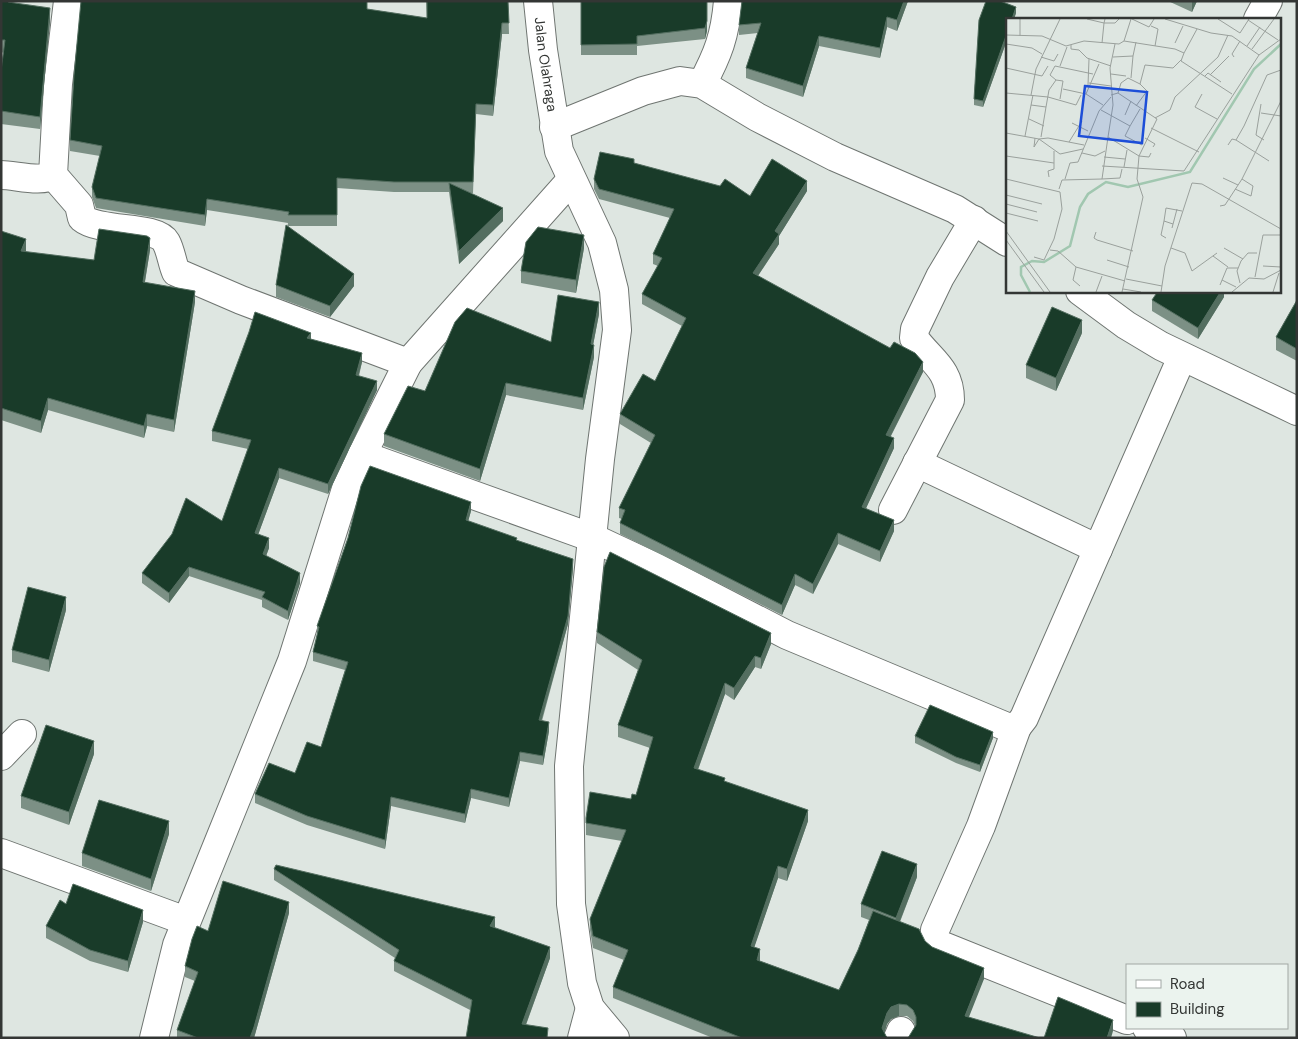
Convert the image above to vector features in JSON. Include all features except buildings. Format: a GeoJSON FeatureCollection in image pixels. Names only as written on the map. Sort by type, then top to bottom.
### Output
{"type":"FeatureCollection","features":[{"type":"Feature","properties":{"kind":"street"},"geometry":{"type":"LineString","coordinates":[[68,1],[58,84],[53,175],[79,205],[82,218],[86,222],[118,230],[159,236],[166,242],[176,272],[241,300],[408,363]]}},
{"type":"Feature","properties":{"kind":"street","name":"Jalan Olahraga"},"geometry":{"type":"LineString","coordinates":[[538,1],[542,50],[559,151],[602,243],[614,290],[617,330],[600,459],[569,766],[571,904],[582,983],[590,1008]]}},
{"type":"Feature","properties":{"kind":"street"},"geometry":{"type":"LineString","coordinates":[[702,84],[719,53],[726,24],[728,1]]}},
{"type":"Feature","properties":{"kind":"street"},"geometry":{"type":"LineString","coordinates":[[1259,18],[1268,1]]}},
{"type":"Feature","properties":{"kind":"street"},"geometry":{"type":"LineString","coordinates":[[554,127],[643,92],[680,81],[702,84],[757,117],[835,157],[955,209],[1006,241]]}},
{"type":"Feature","properties":{"kind":"street"},"geometry":{"type":"LineString","coordinates":[[1,174],[41,178],[49,178],[53,175]]}},
{"type":"Feature","properties":{"kind":"street"},"geometry":{"type":"LineString","coordinates":[[154,1038],[177,945],[292,661],[346,489],[362,455],[408,363],[571,180]]}},
{"type":"Feature","properties":{"kind":"street"},"geometry":{"type":"LineString","coordinates":[[893,510],[950,400],[950,384],[935,360],[914,338],[914,329],[944,269],[974,220]]}},
{"type":"Feature","properties":{"kind":"street"},"geometry":{"type":"LineString","coordinates":[[1095,295],[1126,325],[1182,357],[1297,411]]}},
{"type":"Feature","properties":{"kind":"street"},"geometry":{"type":"LineString","coordinates":[[1126,1020],[938,944],[934,938],[935,930],[981,826],[1017,727],[1024,718],[1182,357]]}},
{"type":"Feature","properties":{"kind":"street"},"geometry":{"type":"LineString","coordinates":[[362,455],[593,538],[657,568],[787,635],[1007,727],[1017,727]]}},
{"type":"Feature","properties":{"kind":"street"},"geometry":{"type":"LineString","coordinates":[[917,463],[1098,549]]}},
{"type":"Feature","properties":{"kind":"street"},"geometry":{"type":"LineString","coordinates":[[1,756],[22,734]]}},
{"type":"Feature","properties":{"kind":"street"},"geometry":{"type":"LineString","coordinates":[[1,853],[186,921]]}},
{"type":"Feature","properties":{"kind":"street"},"geometry":{"type":"LineString","coordinates":[[582,1038],[590,1008]]}},
{"type":"Feature","properties":{"kind":"street"},"geometry":{"type":"LineString","coordinates":[[590,1008],[615,1038]]}},
{"type":"Feature","properties":{"kind":"street"},"geometry":{"type":"LineString","coordinates":[[1150,1029],[1172,1038]]}}]}
